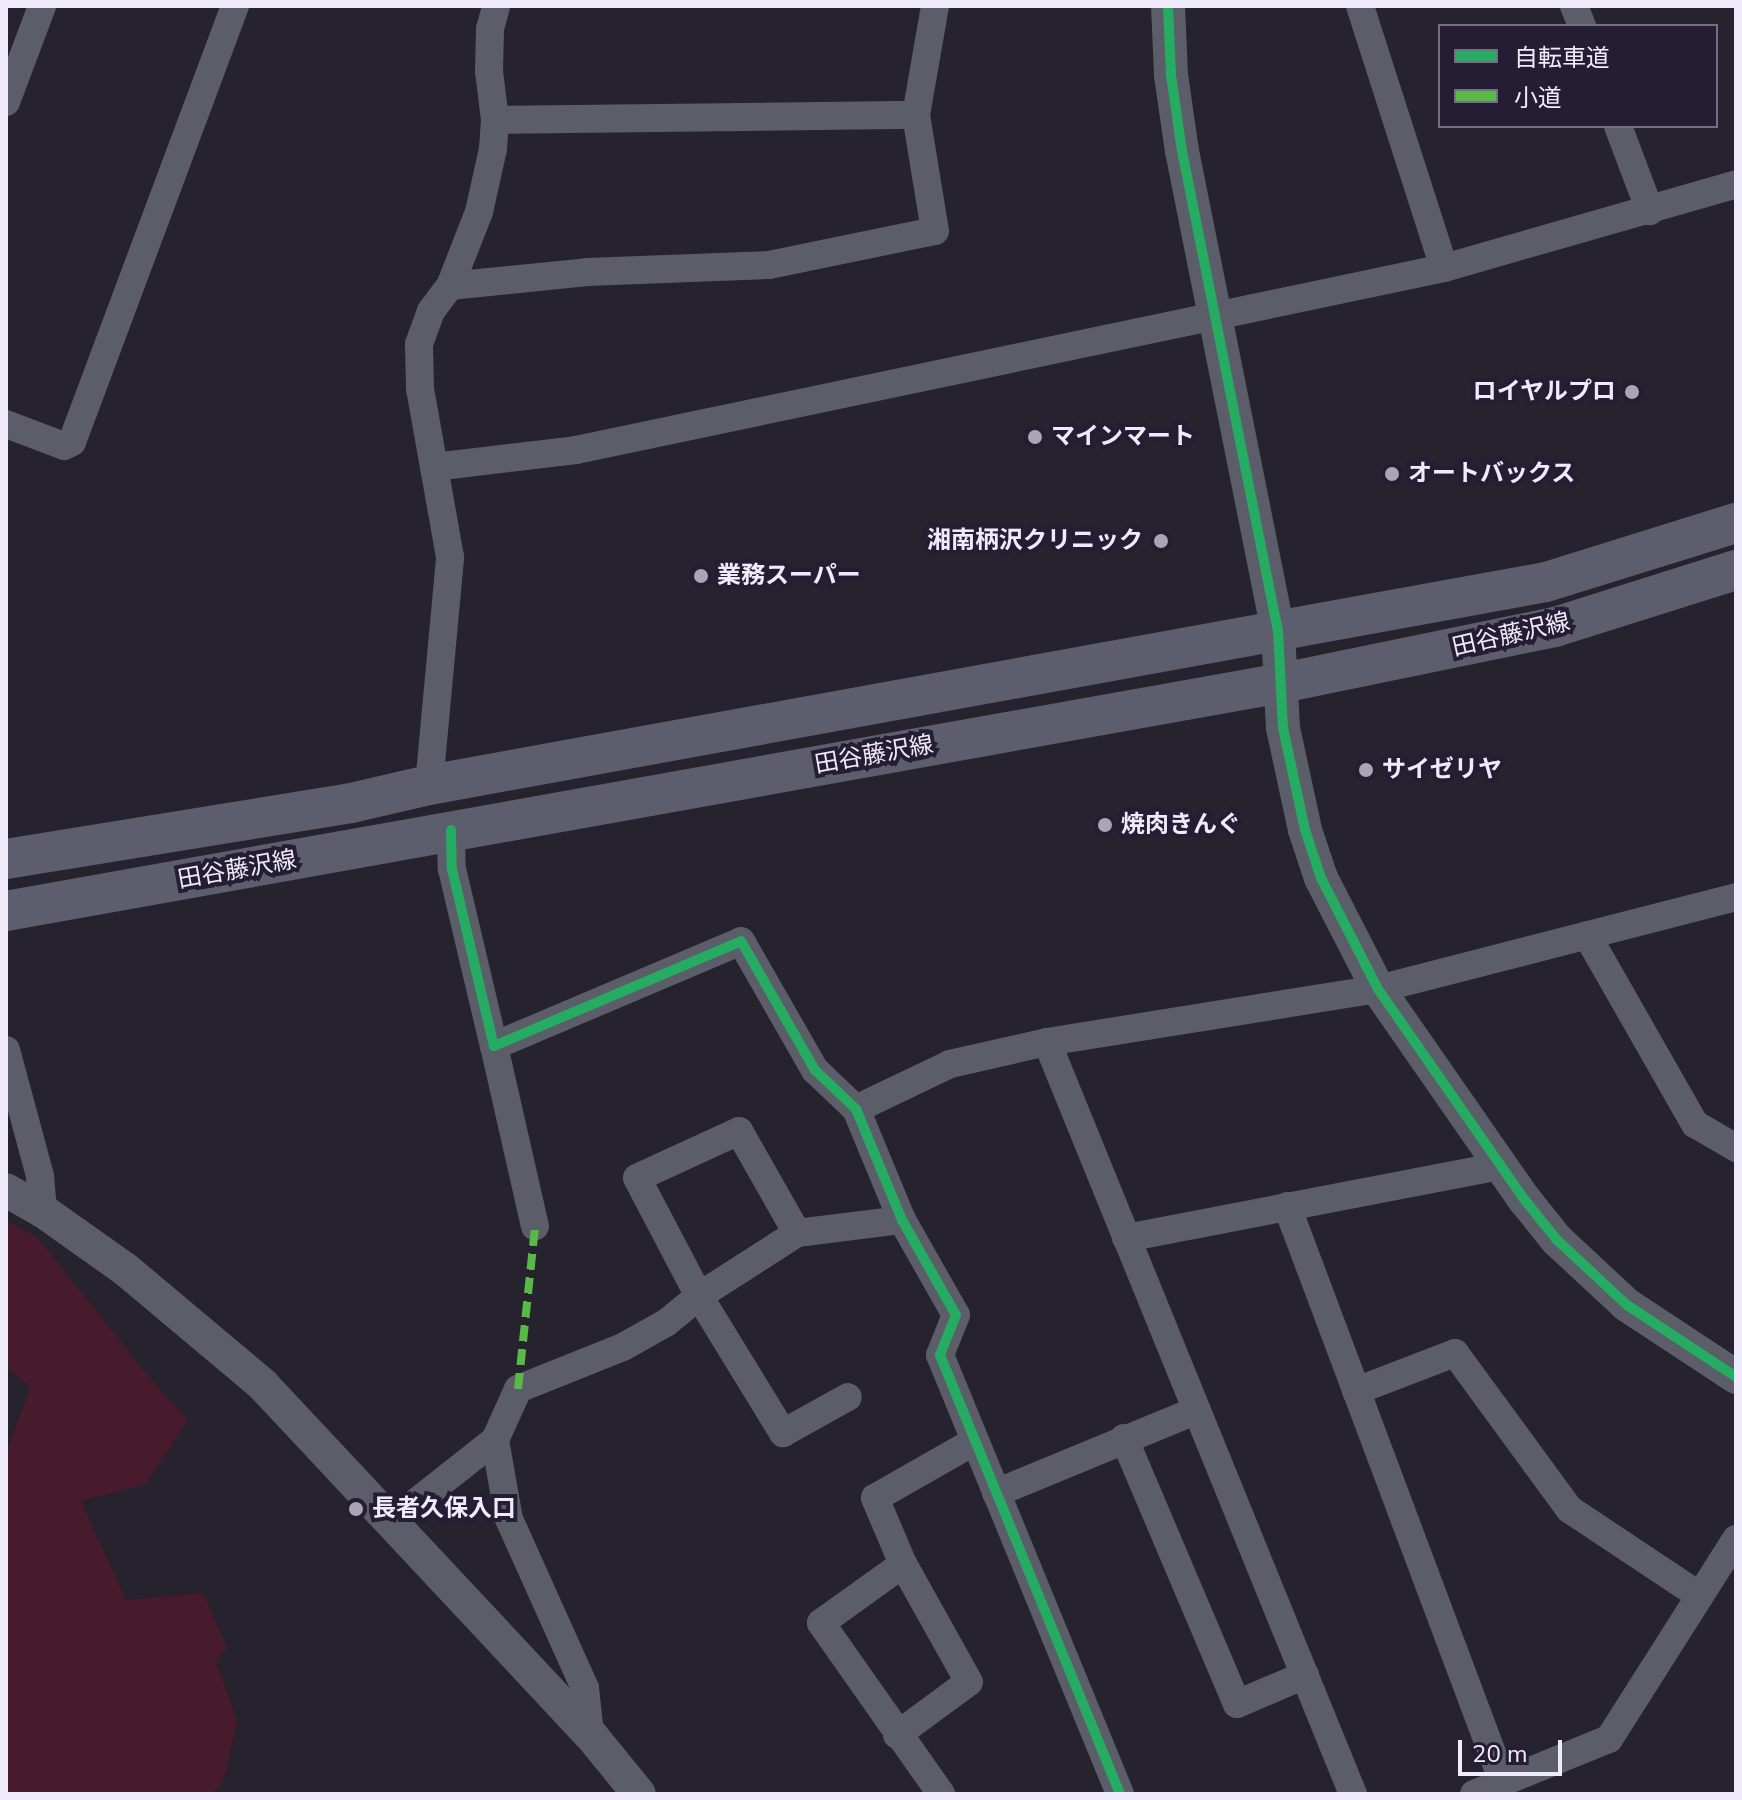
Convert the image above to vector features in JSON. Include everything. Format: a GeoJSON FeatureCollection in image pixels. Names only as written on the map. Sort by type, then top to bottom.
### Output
{"type":"FeatureCollection","features":[{"type":"Feature","properties":{"kind":"main road","name":"田谷藤沢線"},"geometry":{"type":"LineString","coordinates":[[6,859],[351,803],[429,785],[1546,582],[1736,523]]}},
{"type":"Feature","properties":{"kind":"main road","name":"田谷藤沢線"},"geometry":{"type":"LineString","coordinates":[[6,911],[1282,683],[1555,627],[1736,570]]}},
{"type":"Feature","properties":{"kind":"street"},"geometry":{"type":"LineString","coordinates":[[6,102],[42,6]]}},
{"type":"Feature","properties":{"kind":"street"},"geometry":{"type":"LineString","coordinates":[[6,424],[64,446],[72,442],[235,6]]}},
{"type":"Feature","properties":{"kind":"street"},"geometry":{"type":"LineString","coordinates":[[429,785],[450,557],[420,389],[419,344],[431,311],[450,286],[479,212],[493,149],[495,120],[489,71],[490,29],[496,6]]}},
{"type":"Feature","properties":{"kind":"street"},"geometry":{"type":"LineString","coordinates":[[450,286],[587,272],[769,265],[935,231],[916,115],[935,6]]}},
{"type":"Feature","properties":{"kind":"street"},"geometry":{"type":"LineString","coordinates":[[1168,6],[1171,75],[1182,151],[1278,630],[1283,728],[1305,830],[1332,901],[1378,989],[1500,1166],[1557,1240],[1627,1305],[1736,1377]]}},
{"type":"Feature","properties":{"kind":"street"},"geometry":{"type":"LineString","coordinates":[[1360,6],[1444,268]]}},
{"type":"Feature","properties":{"kind":"street"},"geometry":{"type":"LineString","coordinates":[[495,120],[916,115]]}},
{"type":"Feature","properties":{"kind":"street"},"geometry":{"type":"LineString","coordinates":[[1619,128],[1650,211]]}},
{"type":"Feature","properties":{"kind":"street"},"geometry":{"type":"LineString","coordinates":[[434,467],[576,450],[1444,268],[1736,184]]}},
{"type":"Feature","properties":{"kind":"street"},"geometry":{"type":"LineString","coordinates":[[451,830],[452,869],[535,1226]]}},
{"type":"Feature","properties":{"kind":"street"},"geometry":{"type":"LineString","coordinates":[[856,1109],[950,1064],[1047,1042],[1378,989],[1736,897]]}},
{"type":"Feature","properties":{"kind":"street"},"geometry":{"type":"LineString","coordinates":[[1587,935],[1695,1124],[1736,1148]]}},
{"type":"Feature","properties":{"kind":"street"},"geometry":{"type":"LineString","coordinates":[[494,1046],[741,941],[815,1070],[856,1109],[902,1220],[956,1315],[940,1355],[973,1442],[1120,1794]]}},
{"type":"Feature","properties":{"kind":"street"},"geometry":{"type":"LineString","coordinates":[[1047,1042],[1353,1794]]}},
{"type":"Feature","properties":{"kind":"street"},"geometry":{"type":"LineString","coordinates":[[6,1050],[40,1176],[43,1211]]}},
{"type":"Feature","properties":{"kind":"street"},"geometry":{"type":"LineString","coordinates":[[797,1233],[739,1131],[637,1178],[699,1296],[783,1433],[848,1397]]}},
{"type":"Feature","properties":{"kind":"street"},"geometry":{"type":"LineString","coordinates":[[1126,1238],[1500,1166]]}},
{"type":"Feature","properties":{"kind":"street"},"geometry":{"type":"LineString","coordinates":[[6,1190],[43,1211],[125,1269],[263,1385],[590,1734],[639,1794]]}},
{"type":"Feature","properties":{"kind":"street"},"geometry":{"type":"LineString","coordinates":[[1287,1206],[1503,1782]]}},
{"type":"Feature","properties":{"kind":"street"},"geometry":{"type":"LineString","coordinates":[[391,1522],[495,1440],[518,1389],[623,1347],[666,1323],[699,1296],[797,1233],[902,1220]]}},
{"type":"Feature","properties":{"kind":"street"},"geometry":{"type":"LineString","coordinates":[[1356,1391],[1455,1353],[1569,1509],[1700,1596]]}},
{"type":"Feature","properties":{"kind":"street"},"geometry":{"type":"LineString","coordinates":[[996,1493],[1197,1410]]}},
{"type":"Feature","properties":{"kind":"street"},"geometry":{"type":"LineString","coordinates":[[1124,1438],[1237,1704],[1305,1675]]}},
{"type":"Feature","properties":{"kind":"street"},"geometry":{"type":"LineString","coordinates":[[495,1440],[509,1519],[585,1688],[590,1734]]}},
{"type":"Feature","properties":{"kind":"street"},"geometry":{"type":"LineString","coordinates":[[897,1735],[969,1682],[903,1564],[875,1498],[973,1442]]}},
{"type":"Feature","properties":{"kind":"street"},"geometry":{"type":"LineString","coordinates":[[1474,1794],[1609,1739],[1736,1539]]}},
{"type":"Feature","properties":{"kind":"street"},"geometry":{"type":"LineString","coordinates":[[903,1564],[821,1623],[941,1794]]}},
{"type":"Feature","properties":{"kind":"shaded area"},"geometry":{"type":"Polygon","coordinates":[[[6,1221],[38,1238],[152,1381],[188,1420],[146,1484],[81,1501],[126,1600],[203,1593],[227,1647],[216,1662],[237,1721],[225,1776],[213,1794],[6,1794],[6,1454],[30,1387],[6,1367],[6,1221]]]}},
{"type":"Feature","properties":{"kind":"marked path"},"geometry":{"type":"LineString","coordinates":[[518,1389],[535,1226]]}},
{"type":"Feature","properties":{"kind":"cycle path"},"geometry":{"type":"LineString","coordinates":[[1168,6],[1171,75],[1182,151],[1278,630],[1283,728],[1305,830],[1321,878],[1378,989],[1524,1199],[1557,1240],[1627,1305],[1736,1377]]}},
{"type":"Feature","properties":{"kind":"cycle path"},"geometry":{"type":"LineString","coordinates":[[451,830],[452,869],[494,1046],[741,941],[815,1070],[856,1109],[902,1220],[956,1315],[940,1355],[1120,1794]]}},
{"type":"Feature","properties":{"kind":"place","name":"ロイヤルプロ"},"geometry":{"type":"Point","coordinates":[1632,392]}},
{"type":"Feature","properties":{"kind":"place","name":"マインマート"},"geometry":{"type":"Point","coordinates":[1035,437]}},
{"type":"Feature","properties":{"kind":"place","name":"オートバックス"},"geometry":{"type":"Point","coordinates":[1392,474]}},
{"type":"Feature","properties":{"kind":"place","name":"湘南柄沢クリニック"},"geometry":{"type":"Point","coordinates":[1161,541]}},
{"type":"Feature","properties":{"kind":"place","name":"業務スーパー"},"geometry":{"type":"Point","coordinates":[701,576]}},
{"type":"Feature","properties":{"kind":"place","name":"サイゼリヤ"},"geometry":{"type":"Point","coordinates":[1366,770]}},
{"type":"Feature","properties":{"kind":"place","name":"焼肉きんぐ"},"geometry":{"type":"Point","coordinates":[1105,825]}},
{"type":"Feature","properties":{"kind":"place","name":"長者久保入口"},"geometry":{"type":"Point","coordinates":[356,1509]}}]}
